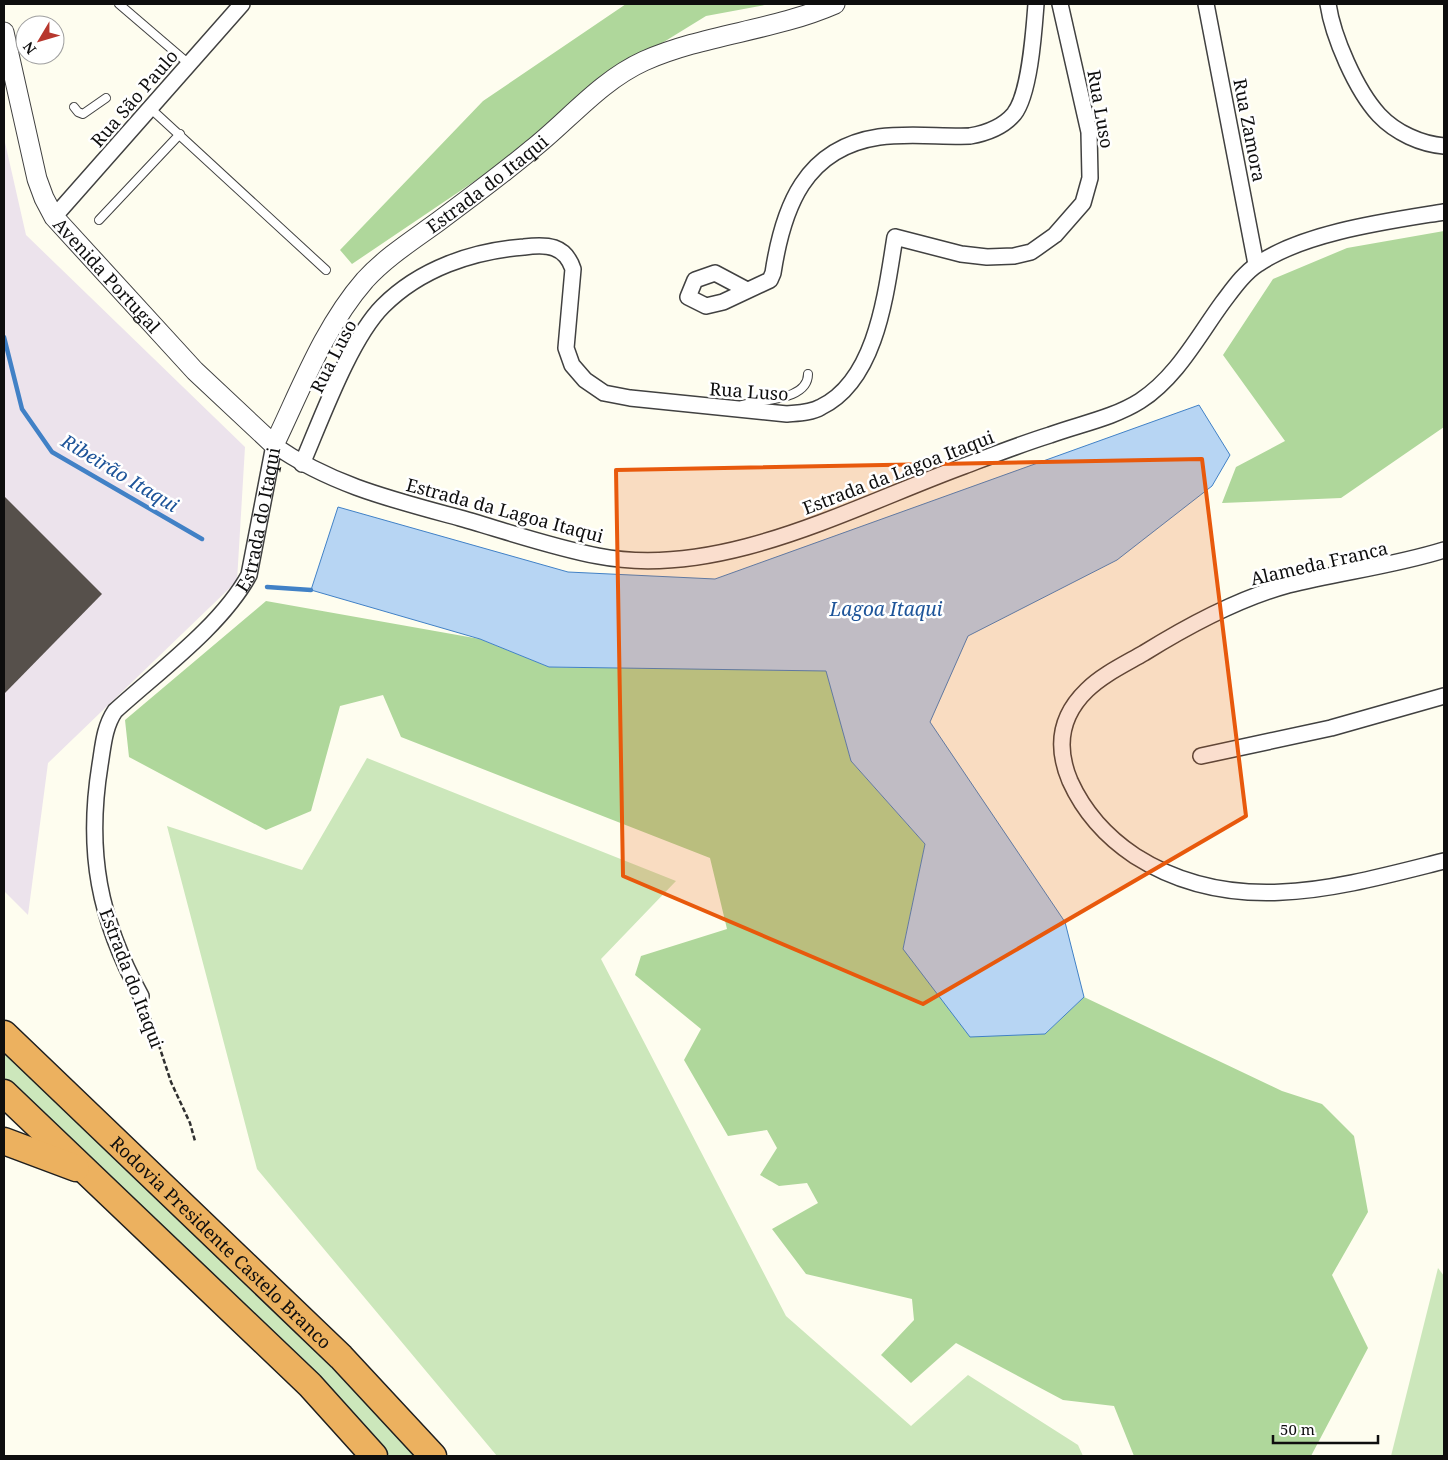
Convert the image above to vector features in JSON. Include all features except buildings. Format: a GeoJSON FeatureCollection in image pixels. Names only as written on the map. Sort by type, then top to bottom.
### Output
{"type":"FeatureCollection","features":[{"type":"Feature","properties":{"kind":"highway","name":"Rodovia Presidente Castelo Branco"},"geometry":{"type":"LineString","coordinates":[[4,1034],[340,1356],[432,1456]]}},
{"type":"Feature","properties":{"kind":"highway"},"geometry":{"type":"LineString","coordinates":[[4,1093],[310,1385],[374,1456]]}},
{"type":"Feature","properties":{"kind":"highway"},"geometry":{"type":"LineString","coordinates":[[4,1141],[88,1173]]}},
{"type":"Feature","properties":{"kind":"street","name":"Rua São Paulo"},"geometry":{"type":"LineString","coordinates":[[54,217],[242,4]]}},
{"type":"Feature","properties":{"kind":"street","name":"Estrada do Itaqui"},"geometry":{"type":"LineString","coordinates":[[141,996],[118,947],[96,876],[93,824],[105,734],[115,711],[226,609],[243,586],[249,574],[274,445],[340,313],[365,280],[385,260],[487,186],[553,132],[583,104],[642,62],[696,42],[781,23],[835,4]]}},
{"type":"Feature","properties":{"kind":"street"},"geometry":{"type":"LineString","coordinates":[[747,290],[770,280],[774,273],[786,219],[798,188],[818,162],[832,152],[853,143],[880,137],[970,136],[983,134],[1006,123],[1020,104],[1027,78],[1036,4]]}},
{"type":"Feature","properties":{"kind":"street","name":"Rua Luso"},"geometry":{"type":"LineString","coordinates":[[302,464],[348,361],[382,307],[404,288],[433,269],[455,261],[520,247],[553,248],[562,251],[569,258],[573,269],[566,348],[572,365],[585,380],[604,393],[630,398],[787,414],[820,408],[844,391],[867,354],[878,324],[895,237],[960,254],[987,257],[1014,256],[1031,252],[1055,235],[1071,220],[1083,203],[1090,178],[1089,132],[1060,4]]}},
{"type":"Feature","properties":{"kind":"street","name":"Rua Zamora"},"geometry":{"type":"LineString","coordinates":[[1206,4],[1256,264]]}},
{"type":"Feature","properties":{"kind":"street"},"geometry":{"type":"LineString","coordinates":[[1328,4],[1330,18],[1343,53],[1358,83],[1380,116],[1405,135],[1430,145],[1444,146]]}},
{"type":"Feature","properties":{"kind":"street","name":"Avenida Portugal"},"geometry":{"type":"LineString","coordinates":[[4,32],[37,179],[54,217],[195,371],[274,445],[302,464]]}},
{"type":"Feature","properties":{"kind":"street","name":"Estrada da Lagoa Itaqui"},"geometry":{"type":"LineString","coordinates":[[302,464],[351,486],[416,506],[599,556],[646,561],[727,551],[769,542],[1051,434],[1112,416],[1139,402],[1156,389],[1180,363],[1223,302],[1256,264],[1307,242],[1348,231],[1444,212]]}},
{"type":"Feature","properties":{"kind":"street","name":"Alameda Franca"},"geometry":{"type":"LineString","coordinates":[[1444,550],[1413,560],[1286,586],[1245,600],[1179,631],[1089,688],[1070,712],[1061,737],[1060,754],[1074,791],[1088,813],[1120,846],[1160,872],[1190,883],[1249,893],[1293,893],[1320,890],[1444,861]]}},
{"type":"Feature","properties":{"kind":"street"},"geometry":{"type":"LineString","coordinates":[[1201,756],[1331,728],[1444,696]]}},
{"type":"Feature","properties":{"kind":"lane"},"geometry":{"type":"LineString","coordinates":[[119,4],[189,64]]}},
{"type":"Feature","properties":{"kind":"lane"},"geometry":{"type":"LineString","coordinates":[[74,107],[78,112],[84,114],[106,98]]}},
{"type":"Feature","properties":{"kind":"lane"},"geometry":{"type":"LineString","coordinates":[[150,108],[326,270]]}},
{"type":"Feature","properties":{"kind":"lane"},"geometry":{"type":"LineString","coordinates":[[99,220],[180,134]]}},
{"type":"Feature","properties":{"kind":"lane"},"geometry":{"type":"LineString","coordinates":[[730,409],[756,401],[794,395],[805,387],[808,374]]}},
{"type":"Feature","properties":{"kind":"path","name":"Estrada do Itaqui"},"geometry":{"type":"LineString","coordinates":[[141,996],[151,1019],[171,1082],[190,1123],[195,1141]]}},
{"type":"Feature","properties":{"kind":"highlighted area"},"geometry":{"type":"Polygon","coordinates":[[[1202,459],[1246,816],[923,1004],[623,876],[616,470],[1202,459]]]}},
{"type":"Feature","properties":{"kind":"shaded area"},"geometry":{"type":"Polygon","coordinates":[[[4,138],[26,235],[245,447],[237,581],[48,763],[28,915],[4,891],[4,138]]]}},
{"type":"Feature","properties":{"kind":"green space"},"geometry":{"type":"Polygon","coordinates":[[[626,4],[770,4],[706,16],[602,80],[503,162],[352,264],[340,250],[483,101],[626,4]]]}},
{"type":"Feature","properties":{"kind":"green space"},"geometry":{"type":"Polygon","coordinates":[[[1444,231],[1444,427],[1341,498],[1222,503],[1236,467],[1285,441],[1223,355],[1273,279],[1347,248],[1444,231]]]}},
{"type":"Feature","properties":{"kind":"green space"},"geometry":{"type":"Polygon","coordinates":[[[266,601],[480,639],[549,667],[826,670],[851,761],[925,844],[903,949],[1045,1034],[1084,997],[1282,1091],[1322,1104],[1354,1136],[1368,1212],[1332,1275],[1368,1348],[1311,1456],[1134,1456],[1114,1406],[1063,1400],[956,1343],[911,1383],[881,1355],[914,1320],[912,1299],[806,1274],[772,1229],[818,1203],[807,1183],[779,1186],[760,1175],[777,1148],[767,1130],[728,1136],[684,1060],[701,1029],[635,975],[641,956],[727,929],[710,858],[401,737],[383,695],[340,706],[311,811],[266,830],[129,757],[125,720],[266,601]]]}},
{"type":"Feature","properties":{"kind":"green space"},"geometry":{"type":"Polygon","coordinates":[[[367,758],[676,881],[601,959],[786,1316],[911,1426],[968,1375],[1078,1445],[1083,1456],[497,1456],[257,1169],[167,826],[302,870],[367,758]]]}},
{"type":"Feature","properties":{"kind":"green space"},"geometry":{"type":"Polygon","coordinates":[[[4,1050],[316,1350],[417,1456],[390,1456],[370,1434],[4,1079],[4,1050]]]}},
{"type":"Feature","properties":{"kind":"green space"},"geometry":{"type":"Polygon","coordinates":[[[1438,1268],[1444,1276],[1444,1456],[1391,1456],[1438,1268]]]}},
{"type":"Feature","properties":{"kind":"water","name":"Lagoa Itaqui"},"geometry":{"type":"Polygon","coordinates":[[[1199,405],[1230,455],[1212,486],[1117,560],[968,636],[930,722],[1065,922],[1084,997],[1045,1034],[970,1037],[903,949],[925,844],[851,761],[826,671],[549,667],[480,639],[311,590],[338,507],[568,572],[715,579],[1199,405]]]}},
{"type":"Feature","properties":{"kind":"waterway","name":"Ribeirão Itaqui"},"geometry":{"type":"LineString","coordinates":[[4,337],[22,409],[52,452],[202,539]]}},
{"type":"Feature","properties":{"kind":"waterway","name":"Ribeirão Itaqui"},"geometry":{"type":"LineString","coordinates":[[267,587],[311,590]]}}]}
